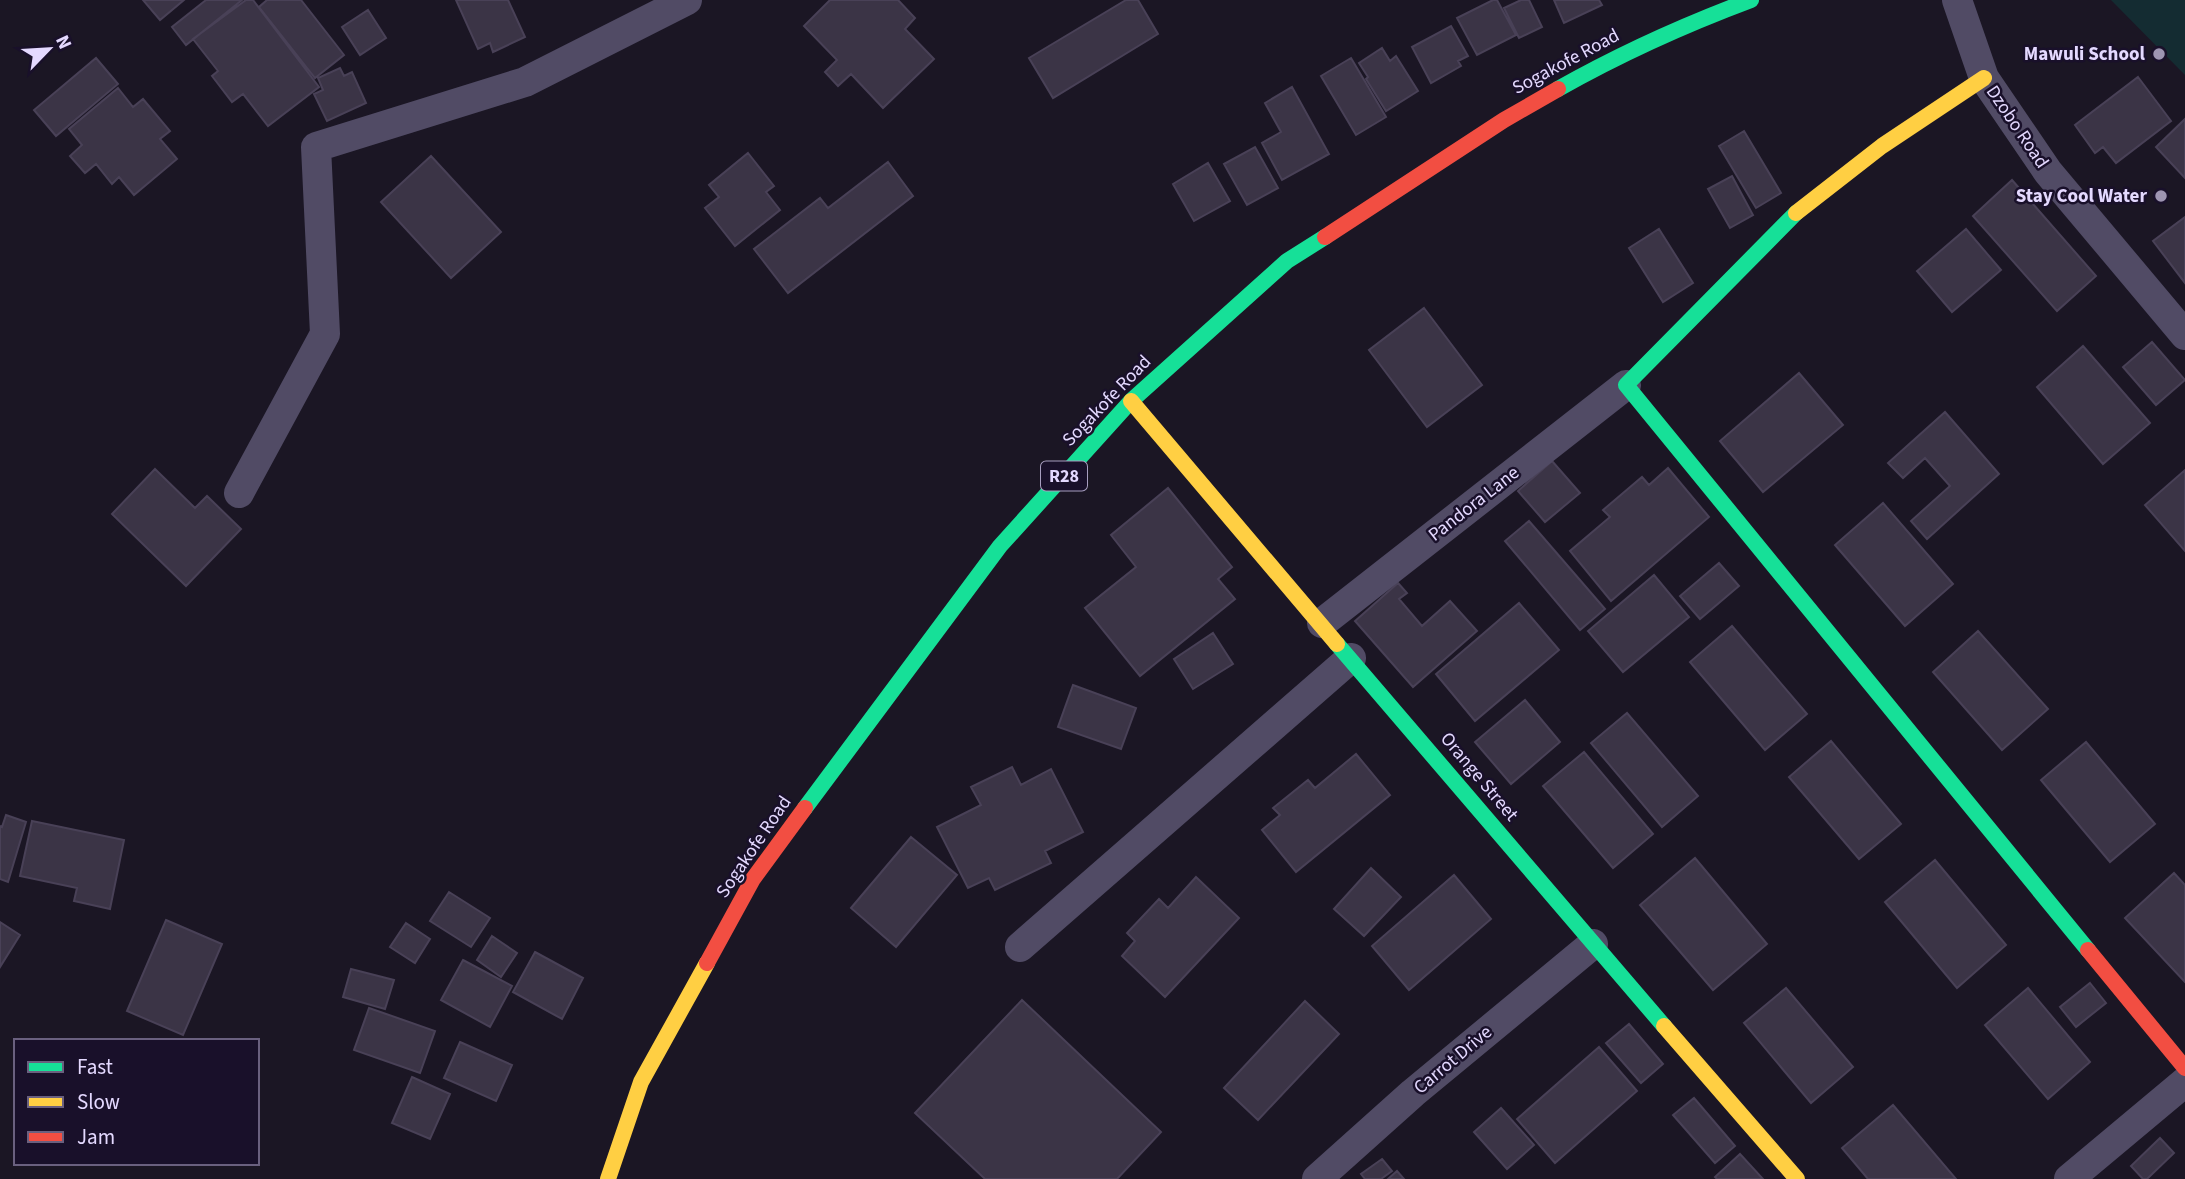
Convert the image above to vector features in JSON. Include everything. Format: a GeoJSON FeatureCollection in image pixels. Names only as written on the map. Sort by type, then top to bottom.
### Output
{"type":"FeatureCollection","features":[{"type":"Feature","properties":{"kind":"street"},"geometry":{"type":"LineString","coordinates":[[239,493],[325,334],[316,147],[525,82],[687,0]]}},
{"type":"Feature","properties":{"kind":"street","name":"Sogakofe Road"},"geometry":{"type":"LineString","coordinates":[[608,1179],[641,1082],[753,879],[1000,546],[1131,401],[1287,261],[1492,127],[1607,61],[1751,0]]}},
{"type":"Feature","properties":{"kind":"street","name":"Dzobo Road"},"geometry":{"type":"LineString","coordinates":[[1957,0],[1984,78],[2048,172],[2185,335]]}},
{"type":"Feature","properties":{"kind":"street"},"geometry":{"type":"LineString","coordinates":[[1984,78],[1882,146],[1797,212],[1626,386],[2185,1068]]}},
{"type":"Feature","properties":{"kind":"street","name":"Pandora Lane"},"geometry":{"type":"LineString","coordinates":[[1322,624],[1626,386]]}},
{"type":"Feature","properties":{"kind":"street","name":"Orange Street"},"geometry":{"type":"LineString","coordinates":[[1131,401],[1593,944],[1797,1179]]}},
{"type":"Feature","properties":{"kind":"street"},"geometry":{"type":"LineString","coordinates":[[1020,947],[1351,658]]}},
{"type":"Feature","properties":{"kind":"street","name":"Carrot Drive"},"geometry":{"type":"LineString","coordinates":[[1317,1179],[1413,1093],[1593,944]]}},
{"type":"Feature","properties":{"kind":"street"},"geometry":{"type":"LineString","coordinates":[[2069,1179],[2185,1082]]}},
{"type":"Feature","properties":{"kind":"green space"},"geometry":{"type":"Polygon","coordinates":[[[2111,0],[2185,0],[2185,75],[2111,0]]]}},
{"type":"Feature","properties":{"kind":"building"},"geometry":{"type":"Polygon","coordinates":[[[143,0],[184,0],[160,20],[143,0]]]}},
{"type":"Feature","properties":{"kind":"building"},"geometry":{"type":"Polygon","coordinates":[[[206,0],[242,0],[186,45],[172,27],[206,0]]]}},
{"type":"Feature","properties":{"kind":"building"},"geometry":{"type":"Polygon","coordinates":[[[246,0],[253,0],[319,87],[268,126],[243,94],[232,102],[212,76],[218,71],[193,39],[246,0]]]}},
{"type":"Feature","properties":{"kind":"building"},"geometry":{"type":"Polygon","coordinates":[[[267,0],[301,0],[344,55],[315,78],[259,7],[267,0]]]}},
{"type":"Feature","properties":{"kind":"building"},"geometry":{"type":"Polygon","coordinates":[[[456,0],[508,0],[525,37],[493,52],[490,43],[478,49],[456,0]]]}},
{"type":"Feature","properties":{"kind":"building"},"geometry":{"type":"Polygon","coordinates":[[[830,0],[898,0],[915,18],[905,29],[934,59],[883,108],[851,74],[838,86],[825,72],[837,60],[804,26],[830,0]]]}},
{"type":"Feature","properties":{"kind":"building"},"geometry":{"type":"Polygon","coordinates":[[[1126,0],[1138,0],[1158,34],[1053,98],[1029,58],[1126,0]]]}},
{"type":"Feature","properties":{"kind":"building"},"geometry":{"type":"Polygon","coordinates":[[[1497,0],[1516,35],[1477,55],[1457,18],[1497,0]]]}},
{"type":"Feature","properties":{"kind":"building"},"geometry":{"type":"Polygon","coordinates":[[[1521,0],[1529,0],[1542,27],[1519,38],[1504,8],[1521,0]]]}},
{"type":"Feature","properties":{"kind":"building"},"geometry":{"type":"Polygon","coordinates":[[[1554,0],[1599,0],[1602,5],[1564,23],[1554,0]]]}},
{"type":"Feature","properties":{"kind":"building"},"geometry":{"type":"Polygon","coordinates":[[[368,10],[386,38],[360,55],[342,27],[368,10]]]}},
{"type":"Feature","properties":{"kind":"building"},"geometry":{"type":"Polygon","coordinates":[[[1451,26],[1468,56],[1458,61],[1461,66],[1431,83],[1412,47],[1451,26]]]}},
{"type":"Feature","properties":{"kind":"building"},"geometry":{"type":"Polygon","coordinates":[[[1382,48],[1390,61],[1396,56],[1418,91],[1386,111],[1359,63],[1382,48]]]}},
{"type":"Feature","properties":{"kind":"building"},"geometry":{"type":"Polygon","coordinates":[[[96,58],[118,84],[56,136],[34,110],[96,58]]]}},
{"type":"Feature","properties":{"kind":"building"},"geometry":{"type":"Polygon","coordinates":[[[1351,58],[1386,117],[1356,135],[1321,76],[1351,58]]]}},
{"type":"Feature","properties":{"kind":"building"},"geometry":{"type":"Polygon","coordinates":[[[340,68],[344,76],[352,72],[366,103],[327,121],[314,94],[323,90],[318,78],[340,68]]]}},
{"type":"Feature","properties":{"kind":"building"},"geometry":{"type":"Polygon","coordinates":[[[2138,77],[2171,121],[2116,163],[2103,147],[2095,153],[2075,125],[2138,77]]]}},
{"type":"Feature","properties":{"kind":"building"},"geometry":{"type":"Polygon","coordinates":[[[1292,87],[1329,154],[1282,180],[1262,143],[1281,132],[1265,103],[1292,87]]]}},
{"type":"Feature","properties":{"kind":"building"},"geometry":{"type":"Polygon","coordinates":[[[118,88],[133,107],[143,99],[170,131],[160,139],[177,159],[134,195],[119,177],[112,184],[96,164],[85,173],[70,156],[82,145],[69,129],[118,88]]]}},
{"type":"Feature","properties":{"kind":"building"},"geometry":{"type":"Polygon","coordinates":[[[2185,119],[2185,178],[2156,147],[2185,119]]]}},
{"type":"Feature","properties":{"kind":"building"},"geometry":{"type":"Polygon","coordinates":[[[1744,131],[1781,193],[1756,208],[1719,146],[1744,131]]]}},
{"type":"Feature","properties":{"kind":"building"},"geometry":{"type":"Polygon","coordinates":[[[1255,147],[1278,188],[1247,205],[1224,164],[1255,147]]]}},
{"type":"Feature","properties":{"kind":"building"},"geometry":{"type":"Polygon","coordinates":[[[748,153],[774,186],[766,192],[780,210],[735,246],[705,208],[719,197],[709,185],[748,153]]]}},
{"type":"Feature","properties":{"kind":"building"},"geometry":{"type":"Polygon","coordinates":[[[431,156],[501,232],[451,278],[381,202],[431,156]]]}},
{"type":"Feature","properties":{"kind":"building"},"geometry":{"type":"Polygon","coordinates":[[[888,162],[913,196],[788,293],[754,249],[820,198],[828,208],[888,162]]]}},
{"type":"Feature","properties":{"kind":"building"},"geometry":{"type":"Polygon","coordinates":[[[1208,163],[1230,201],[1194,221],[1173,184],[1208,163]]]}},
{"type":"Feature","properties":{"kind":"building"},"geometry":{"type":"Polygon","coordinates":[[[1732,176],[1753,215],[1730,228],[1708,189],[1732,176]]]}},
{"type":"Feature","properties":{"kind":"building"},"geometry":{"type":"Polygon","coordinates":[[[2012,180],[2096,276],[2057,311],[1973,216],[2012,180]]]}},
{"type":"Feature","properties":{"kind":"building"},"geometry":{"type":"Polygon","coordinates":[[[2185,217],[2185,283],[2153,241],[2185,217]]]}},
{"type":"Feature","properties":{"kind":"building"},"geometry":{"type":"Polygon","coordinates":[[[1659,229],[1693,283],[1663,302],[1629,248],[1659,229]]]}},
{"type":"Feature","properties":{"kind":"building"},"geometry":{"type":"Polygon","coordinates":[[[1966,229],[2001,270],[1952,312],[1917,271],[1966,229]]]}},
{"type":"Feature","properties":{"kind":"building"},"geometry":{"type":"Polygon","coordinates":[[[1424,308],[1482,385],[1427,427],[1369,350],[1424,308]]]}},
{"type":"Feature","properties":{"kind":"building"},"geometry":{"type":"Polygon","coordinates":[[[2152,342],[2185,380],[2156,405],[2123,367],[2152,342]]]}},
{"type":"Feature","properties":{"kind":"building"},"geometry":{"type":"Polygon","coordinates":[[[2083,346],[2150,423],[2103,464],[2037,387],[2083,346]]]}},
{"type":"Feature","properties":{"kind":"building"},"geometry":{"type":"Polygon","coordinates":[[[1799,373],[1843,425],[1763,492],[1720,441],[1799,373]]]}},
{"type":"Feature","properties":{"kind":"building"},"geometry":{"type":"Polygon","coordinates":[[[1945,412],[1999,474],[1927,539],[1911,521],[1950,486],[1925,458],[1903,478],[1888,463],[1945,412]]]}},
{"type":"Feature","properties":{"kind":"building"},"geometry":{"type":"Polygon","coordinates":[[[1552,461],[1580,493],[1545,522],[1518,491],[1552,461]]]}},
{"type":"Feature","properties":{"kind":"building"},"geometry":{"type":"Polygon","coordinates":[[[1668,468],[1709,517],[1611,601],[1570,551],[1610,517],[1603,510],[1642,477],[1649,485],[1668,468]]]}},
{"type":"Feature","properties":{"kind":"building"},"geometry":{"type":"Polygon","coordinates":[[[155,469],[195,508],[207,496],[241,529],[186,586],[112,514],[155,469]]]}},
{"type":"Feature","properties":{"kind":"building"},"geometry":{"type":"Polygon","coordinates":[[[2185,470],[2185,551],[2145,505],[2185,470]]]}},
{"type":"Feature","properties":{"kind":"building"},"geometry":{"type":"Polygon","coordinates":[[[1168,488],[1232,567],[1218,579],[1235,599],[1140,676],[1085,608],[1136,567],[1111,535],[1168,488]]]}},
{"type":"Feature","properties":{"kind":"building"},"geometry":{"type":"Polygon","coordinates":[[[1883,503],[1953,584],[1905,626],[1835,545],[1883,503]]]}},
{"type":"Feature","properties":{"kind":"building"},"geometry":{"type":"Polygon","coordinates":[[[1529,521],[1605,609],[1580,630],[1505,541],[1529,521]]]}},
{"type":"Feature","properties":{"kind":"building"},"geometry":{"type":"Polygon","coordinates":[[[1719,563],[1739,586],[1700,619],[1680,596],[1719,563]]]}},
{"type":"Feature","properties":{"kind":"building"},"geometry":{"type":"Polygon","coordinates":[[[1654,575],[1689,617],[1623,672],[1588,631],[1654,575]]]}},
{"type":"Feature","properties":{"kind":"building"},"geometry":{"type":"Polygon","coordinates":[[[1398,583],[1407,593],[1399,599],[1422,626],[1450,601],[1477,631],[1413,687],[1355,621],[1398,583]]]}},
{"type":"Feature","properties":{"kind":"building"},"geometry":{"type":"Polygon","coordinates":[[[1519,603],[1559,650],[1475,721],[1436,674],[1519,603]]]}},
{"type":"Feature","properties":{"kind":"building"},"geometry":{"type":"Polygon","coordinates":[[[1732,626],[1807,714],[1765,750],[1690,662],[1732,626]]]}},
{"type":"Feature","properties":{"kind":"building"},"geometry":{"type":"Polygon","coordinates":[[[1978,631],[2048,709],[2002,750],[1933,672],[1978,631]]]}},
{"type":"Feature","properties":{"kind":"building"},"geometry":{"type":"Polygon","coordinates":[[[1213,633],[1233,664],[1193,689],[1174,659],[1213,633]]]}},
{"type":"Feature","properties":{"kind":"building"},"geometry":{"type":"Polygon","coordinates":[[[1073,685],[1136,708],[1121,749],[1058,727],[1073,685]]]}},
{"type":"Feature","properties":{"kind":"building"},"geometry":{"type":"Polygon","coordinates":[[[1525,700],[1560,742],[1511,784],[1475,742],[1525,700]]]}},
{"type":"Feature","properties":{"kind":"building"},"geometry":{"type":"Polygon","coordinates":[[[1627,713],[1698,796],[1662,827],[1591,743],[1627,713]]]}},
{"type":"Feature","properties":{"kind":"building"},"geometry":{"type":"Polygon","coordinates":[[[1831,741],[1901,824],[1859,859],[1789,777],[1831,741]]]}},
{"type":"Feature","properties":{"kind":"building"},"geometry":{"type":"Polygon","coordinates":[[[2086,742],[2155,824],[2110,862],[2041,780],[2086,742]]]}},
{"type":"Feature","properties":{"kind":"building"},"geometry":{"type":"Polygon","coordinates":[[[1584,752],[1653,834],[1613,868],[1543,786],[1584,752]]]}},
{"type":"Feature","properties":{"kind":"building"},"geometry":{"type":"Polygon","coordinates":[[[1356,754],[1390,795],[1296,872],[1262,830],[1280,815],[1273,808],[1308,780],[1315,788],[1356,754]]]}},
{"type":"Feature","properties":{"kind":"building"},"geometry":{"type":"Polygon","coordinates":[[[1012,767],[1021,785],[1051,769],[1083,832],[1045,851],[1051,863],[995,890],[989,878],[968,888],[937,827],[981,805],[971,787],[1012,767]]]}},
{"type":"Feature","properties":{"kind":"building"},"geometry":{"type":"Polygon","coordinates":[[[6,815],[26,822],[8,882],[0,879],[0,826],[2,827],[6,815]]]}},
{"type":"Feature","properties":{"kind":"building"},"geometry":{"type":"Polygon","coordinates":[[[32,821],[124,840],[110,909],[74,901],[77,888],[20,876],[32,821]]]}},
{"type":"Feature","properties":{"kind":"building"},"geometry":{"type":"Polygon","coordinates":[[[911,837],[957,875],[896,947],[851,908],[911,837]]]}},
{"type":"Feature","properties":{"kind":"building"},"geometry":{"type":"Polygon","coordinates":[[[1695,858],[1767,944],[1713,990],[1640,905],[1695,858]]]}},
{"type":"Feature","properties":{"kind":"building"},"geometry":{"type":"Polygon","coordinates":[[[1935,860],[2006,945],[1957,988],[1885,902],[1935,860]]]}},
{"type":"Feature","properties":{"kind":"building"},"geometry":{"type":"Polygon","coordinates":[[[1371,868],[1401,897],[1364,936],[1334,909],[1371,868]]]}},
{"type":"Feature","properties":{"kind":"building"},"geometry":{"type":"Polygon","coordinates":[[[2174,873],[2185,885],[2185,982],[2125,918],[2174,873]]]}},
{"type":"Feature","properties":{"kind":"building"},"geometry":{"type":"Polygon","coordinates":[[[1454,875],[1491,919],[1409,990],[1372,946],[1454,875]]]}},
{"type":"Feature","properties":{"kind":"building"},"geometry":{"type":"Polygon","coordinates":[[[1196,877],[1239,918],[1165,997],[1122,956],[1135,941],[1127,933],[1159,899],[1168,908],[1196,877]]]}},
{"type":"Feature","properties":{"kind":"building"},"geometry":{"type":"Polygon","coordinates":[[[449,892],[490,918],[471,947],[430,921],[449,892]]]}},
{"type":"Feature","properties":{"kind":"building"},"geometry":{"type":"Polygon","coordinates":[[[166,920],[222,944],[183,1035],[127,1011],[166,920]]]}},
{"type":"Feature","properties":{"kind":"building"},"geometry":{"type":"Polygon","coordinates":[[[0,922],[20,935],[0,967],[0,922]]]}},
{"type":"Feature","properties":{"kind":"building"},"geometry":{"type":"Polygon","coordinates":[[[406,923],[430,939],[415,963],[390,947],[406,923]]]}},
{"type":"Feature","properties":{"kind":"building"},"geometry":{"type":"Polygon","coordinates":[[[492,936],[517,953],[501,977],[477,960],[492,936]]]}},
{"type":"Feature","properties":{"kind":"building"},"geometry":{"type":"Polygon","coordinates":[[[535,952],[583,978],[562,1019],[513,992],[535,952]]]}},
{"type":"Feature","properties":{"kind":"building"},"geometry":{"type":"Polygon","coordinates":[[[463,960],[512,986],[490,1027],[441,1000],[463,960]]]}},
{"type":"Feature","properties":{"kind":"building"},"geometry":{"type":"Polygon","coordinates":[[[351,969],[394,980],[385,1009],[343,997],[351,969]]]}},
{"type":"Feature","properties":{"kind":"building"},"geometry":{"type":"Polygon","coordinates":[[[2090,983],[2106,1003],[2076,1027],[2060,1007],[2090,983]]]}},
{"type":"Feature","properties":{"kind":"building"},"geometry":{"type":"Polygon","coordinates":[[[1786,988],[1853,1067],[1811,1103],[1744,1023],[1786,988]]]}},
{"type":"Feature","properties":{"kind":"building"},"geometry":{"type":"Polygon","coordinates":[[[2028,988],[2090,1062],[2048,1099],[1985,1025],[2028,988]]]}},
{"type":"Feature","properties":{"kind":"building"},"geometry":{"type":"Polygon","coordinates":[[[1022,1000],[1161,1132],[1117,1179],[985,1179],[915,1113],[1022,1000]]]}},
{"type":"Feature","properties":{"kind":"building"},"geometry":{"type":"Polygon","coordinates":[[[1305,1001],[1339,1034],[1258,1120],[1224,1088],[1305,1001]]]}},
{"type":"Feature","properties":{"kind":"building"},"geometry":{"type":"Polygon","coordinates":[[[369,1008],[435,1031],[420,1073],[354,1050],[369,1008]]]}},
{"type":"Feature","properties":{"kind":"building"},"geometry":{"type":"Polygon","coordinates":[[[1629,1024],[1663,1064],[1641,1083],[1606,1043],[1629,1024]]]}},
{"type":"Feature","properties":{"kind":"building"},"geometry":{"type":"Polygon","coordinates":[[[460,1042],[512,1065],[496,1101],[444,1078],[460,1042]]]}},
{"type":"Feature","properties":{"kind":"building"},"geometry":{"type":"Polygon","coordinates":[[[1599,1047],[1637,1091],[1555,1163],[1517,1119],[1599,1047]]]}},
{"type":"Feature","properties":{"kind":"building"},"geometry":{"type":"Polygon","coordinates":[[[412,1077],[450,1094],[430,1139],[392,1123],[412,1077]]]}},
{"type":"Feature","properties":{"kind":"building"},"geometry":{"type":"Polygon","coordinates":[[[1694,1098],[1735,1146],[1715,1163],[1673,1115],[1694,1098]]]}},
{"type":"Feature","properties":{"kind":"building"},"geometry":{"type":"Polygon","coordinates":[[[1893,1105],[1956,1179],[1868,1179],[1842,1148],[1893,1105]]]}},
{"type":"Feature","properties":{"kind":"building"},"geometry":{"type":"Polygon","coordinates":[[[1501,1108],[1534,1145],[1507,1169],[1474,1132],[1501,1108]]]}},
{"type":"Feature","properties":{"kind":"building"},"geometry":{"type":"Polygon","coordinates":[[[2160,1138],[2174,1153],[2147,1179],[2143,1179],[2131,1166],[2160,1138]]]}},
{"type":"Feature","properties":{"kind":"building"},"geometry":{"type":"Polygon","coordinates":[[[1740,1154],[1763,1179],[1715,1177],[1740,1154]]]}},
{"type":"Feature","properties":{"kind":"building"},"geometry":{"type":"Polygon","coordinates":[[[1382,1159],[1392,1171],[1381,1179],[1365,1179],[1361,1174],[1382,1159]]]}},
{"type":"Feature","properties":{"kind":"building"},"geometry":{"type":"Polygon","coordinates":[[[1397,1171],[1404,1179],[1388,1179],[1397,1171]]]}},
{"type":"Feature","properties":{"kind":"traffic: fast"},"geometry":{"type":"LineString","coordinates":[[1558,89],[1653,41],[1751,0]]}},
{"type":"Feature","properties":{"kind":"traffic: fast"},"geometry":{"type":"LineString","coordinates":[[1796,213],[1626,385],[2088,950]]}},
{"type":"Feature","properties":{"kind":"traffic: fast"},"geometry":{"type":"LineString","coordinates":[[805,808],[1000,546],[1131,401],[1287,261],[1325,237]]}},
{"type":"Feature","properties":{"kind":"traffic: fast"},"geometry":{"type":"LineString","coordinates":[[1337,644],[1664,1026]]}},
{"type":"Feature","properties":{"kind":"traffic: slow"},"geometry":{"type":"LineString","coordinates":[[1796,213],[1882,146],[1984,78]]}},
{"type":"Feature","properties":{"kind":"traffic: slow"},"geometry":{"type":"LineString","coordinates":[[1131,401],[1337,644]]}},
{"type":"Feature","properties":{"kind":"traffic: slow"},"geometry":{"type":"LineString","coordinates":[[608,1179],[641,1082],[707,963]]}},
{"type":"Feature","properties":{"kind":"traffic: slow"},"geometry":{"type":"LineString","coordinates":[[1664,1026],[1797,1179]]}},
{"type":"Feature","properties":{"kind":"traffic: jam"},"geometry":{"type":"LineString","coordinates":[[1325,237],[1504,120],[1558,89]]}},
{"type":"Feature","properties":{"kind":"traffic: jam"},"geometry":{"type":"LineString","coordinates":[[707,963],[753,879],[805,808]]}},
{"type":"Feature","properties":{"kind":"traffic: jam"},"geometry":{"type":"LineString","coordinates":[[2088,950],[2185,1068]]}},
{"type":"Feature","properties":{"kind":"place","name":"Mawuli School"},"geometry":{"type":"Point","coordinates":[2159,54]}},
{"type":"Feature","properties":{"kind":"place","name":"Stay Cool Water"},"geometry":{"type":"Point","coordinates":[2161,196]}}]}
